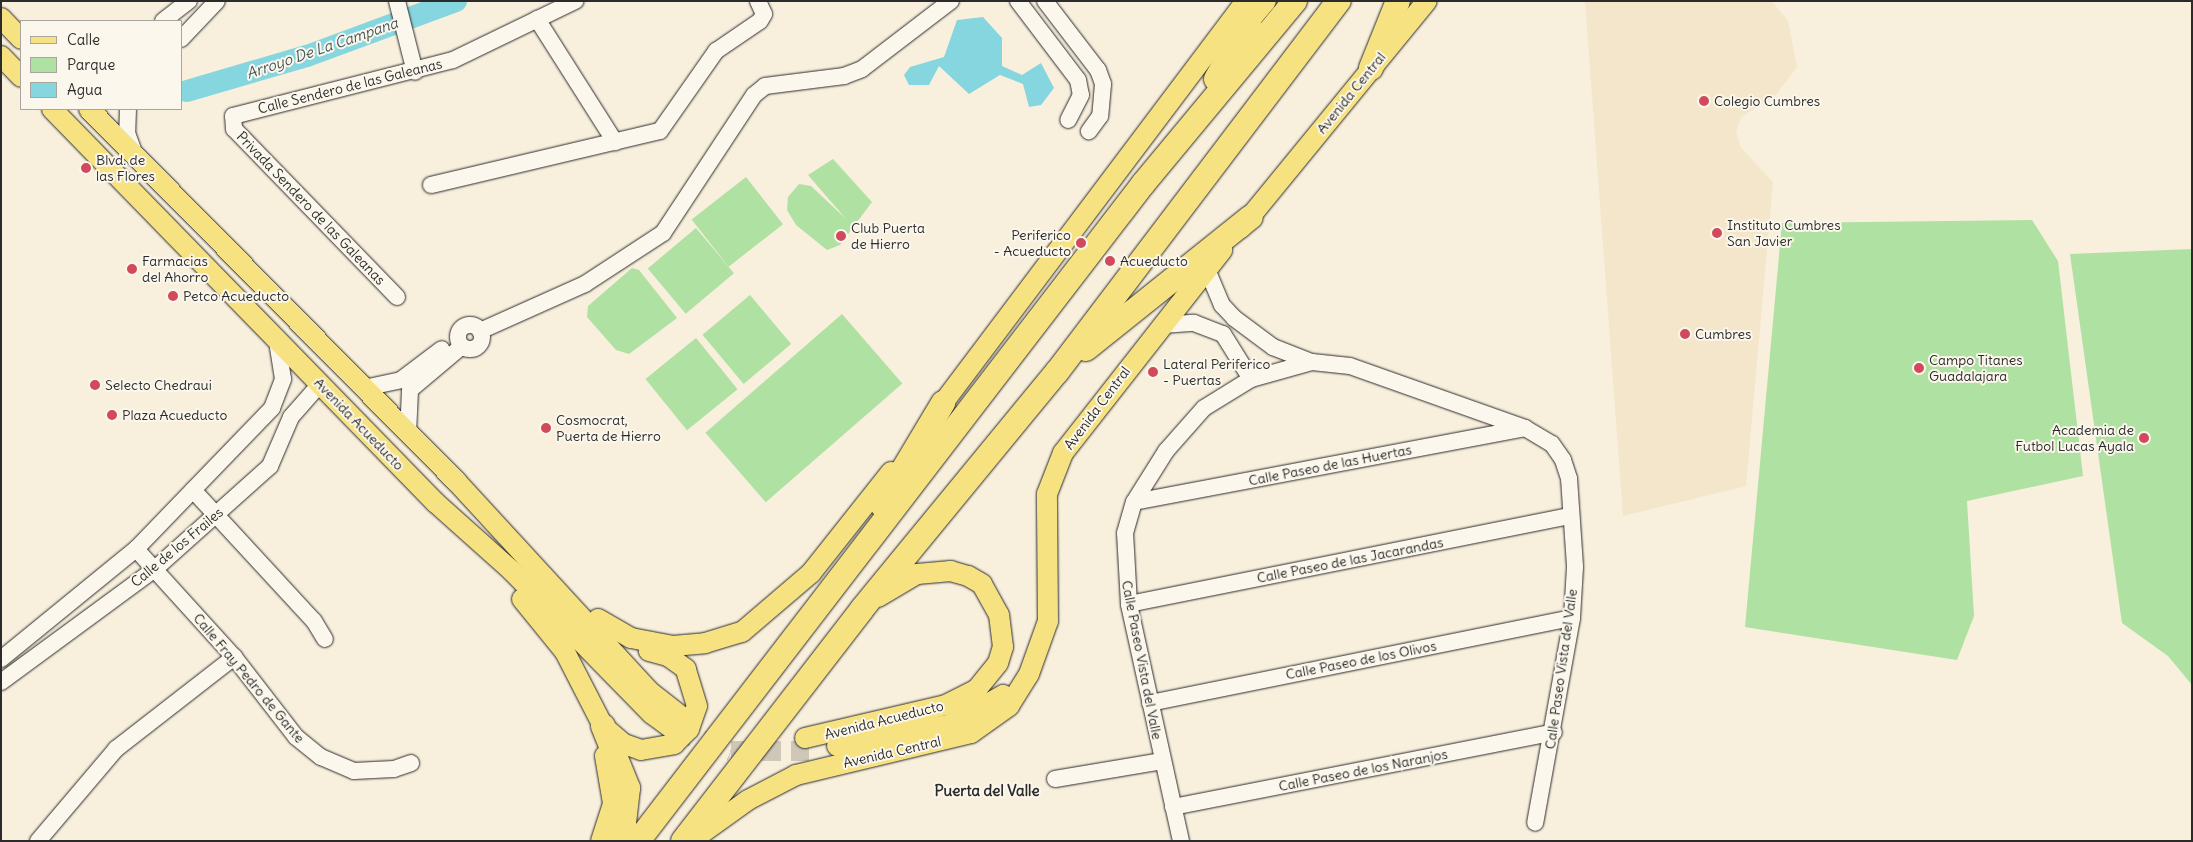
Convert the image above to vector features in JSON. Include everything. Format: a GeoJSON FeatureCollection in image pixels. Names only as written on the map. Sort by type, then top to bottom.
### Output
{"type":"FeatureCollection","features":[{"type":"Feature","properties":{"kind":"highway"},"geometry":{"type":"LineString","coordinates":[[638,841],[833,591],[1144,184],[1295,1]]}},
{"type":"Feature","properties":{"kind":"highway"},"geometry":{"type":"LineString","coordinates":[[683,841],[862,609],[1057,372],[1339,1]]}},
{"type":"Feature","properties":{"kind":"highway"},"geometry":{"type":"LineString","coordinates":[[1371,68],[1398,1]]}},
{"type":"Feature","properties":{"kind":"highway"},"geometry":{"type":"LineString","coordinates":[[1144,184],[1201,102],[1247,12]]}},
{"type":"Feature","properties":{"kind":"highway"},"geometry":{"type":"LineString","coordinates":[[1057,372],[1251,216]]}},
{"type":"Feature","properties":{"kind":"highway"},"geometry":{"type":"LineString","coordinates":[[833,591],[943,403]]}},
{"type":"Feature","properties":{"kind":"highway"},"geometry":{"type":"LineString","coordinates":[[603,726],[628,788],[622,841]]}},
{"type":"Feature","properties":{"kind":"main road"},"geometry":{"type":"LineString","coordinates":[[598,619],[630,638],[673,646],[718,640],[752,626],[812,573],[1098,197],[1247,12],[1266,1]]}},
{"type":"Feature","properties":{"kind":"main road","name":"Avenida Central"},"geometry":{"type":"LineString","coordinates":[[691,841],[748,800],[796,775],[971,733],[1009,706],[1040,648],[1051,589],[1046,514],[1053,475],[1077,432],[1206,267],[1251,216],[1427,1]]}},
{"type":"Feature","properties":{"kind":"main road"},"geometry":{"type":"LineString","coordinates":[[1,18],[20,38]]}},
{"type":"Feature","properties":{"kind":"main road"},"geometry":{"type":"LineString","coordinates":[[1,56],[20,76]]}},
{"type":"Feature","properties":{"kind":"main road"},"geometry":{"type":"LineString","coordinates":[[1,77],[20,84]]}},
{"type":"Feature","properties":{"kind":"main road","name":"Avenida Acueducto"},"geometry":{"type":"LineString","coordinates":[[53,110],[436,503],[512,571],[652,714],[678,723],[518,548],[408,433],[90,110]]}},
{"type":"Feature","properties":{"kind":"main road"},"geometry":{"type":"LineString","coordinates":[[436,503],[455,531],[537,616],[574,669],[603,726],[632,748],[663,748],[689,730],[697,698],[692,679],[679,662],[632,646],[598,619],[530,554],[518,548]]}},
{"type":"Feature","properties":{"kind":"main road","name":"Avenida Acueducto"},"geometry":{"type":"LineString","coordinates":[[862,609],[896,584],[918,574],[951,571],[968,576],[982,584],[1000,615],[1003,647],[998,663],[977,689],[946,706],[807,744],[959,721],[1006,692],[1040,648]]}},
{"type":"Feature","properties":{"kind":"main road"},"geometry":{"type":"LineString","coordinates":[[574,669],[611,773],[613,803],[601,841]]}},
{"type":"Feature","properties":{"kind":"street"},"geometry":{"type":"LineString","coordinates":[[164,20],[189,1]]}},
{"type":"Feature","properties":{"kind":"street"},"geometry":{"type":"LineString","coordinates":[[183,35],[217,1]]}},
{"type":"Feature","properties":{"kind":"street"},"geometry":{"type":"LineString","coordinates":[[431,185],[615,142],[650,136],[667,125],[716,51],[760,21],[764,14],[758,1]]}},
{"type":"Feature","properties":{"kind":"street"},"geometry":{"type":"LineString","coordinates":[[364,388],[405,385],[460,341],[477,346],[480,331],[585,284],[663,234],[754,94],[765,86],[844,76],[862,69],[951,1]]}},
{"type":"Feature","properties":{"kind":"street"},"geometry":{"type":"LineString","coordinates":[[1018,1],[1078,80],[1080,95],[1068,120]]}},
{"type":"Feature","properties":{"kind":"street"},"geometry":{"type":"LineString","coordinates":[[1044,1],[1101,77],[1104,100],[1100,116],[1089,130]]}},
{"type":"Feature","properties":{"kind":"street","name":"Calle Sendero de las Galeanas"},"geometry":{"type":"LineString","coordinates":[[233,116],[415,72],[453,60],[573,2]]}},
{"type":"Feature","properties":{"kind":"street"},"geometry":{"type":"LineString","coordinates":[[398,6],[415,72]]}},
{"type":"Feature","properties":{"kind":"street"},"geometry":{"type":"LineString","coordinates":[[537,19],[615,142]]}},
{"type":"Feature","properties":{"kind":"street"},"geometry":{"type":"LineString","coordinates":[[128,110],[127,133],[135,155]]}},
{"type":"Feature","properties":{"kind":"street","name":"Privada Sendero de las Galeanas"},"geometry":{"type":"LineString","coordinates":[[233,116],[234,129],[397,297]]}},
{"type":"Feature","properties":{"kind":"street","name":"Calle Paseo Vista del Valle"},"geometry":{"type":"LineString","coordinates":[[1206,267],[1222,305],[1234,318],[1273,347],[1312,362],[1350,366],[1525,428],[1552,444],[1563,460],[1571,516],[1575,567],[1572,618],[1554,732],[1535,823]]}},
{"type":"Feature","properties":{"kind":"street"},"geometry":{"type":"LineString","coordinates":[[1223,334],[1234,318]]}},
{"type":"Feature","properties":{"kind":"street"},"geometry":{"type":"LineString","coordinates":[[1162,325],[1194,323],[1223,334],[1251,379]]}},
{"type":"Feature","properties":{"kind":"street","name":"Calle de los Frailes"},"geometry":{"type":"LineString","coordinates":[[1,659],[136,549],[272,408],[283,379],[277,340]]}},
{"type":"Feature","properties":{"kind":"street"},"geometry":{"type":"LineString","coordinates":[[1273,347],[1278,368]]}},
{"type":"Feature","properties":{"kind":"street","name":"Calle Paseo Vista del Valle"},"geometry":{"type":"LineString","coordinates":[[1181,841],[1129,604],[1123,562],[1134,502],[1166,451],[1204,408],[1251,379],[1278,368],[1312,362]]}},
{"type":"Feature","properties":{"kind":"street","name":"Calle de los Frailes"},"geometry":{"type":"LineString","coordinates":[[1,682],[156,568],[270,466],[286,438],[291,416],[320,384]]}},
{"type":"Feature","properties":{"kind":"street"},"geometry":{"type":"LineString","coordinates":[[405,385],[408,433]]}},
{"type":"Feature","properties":{"kind":"street","name":"Calle Paseo de las Huertas"},"geometry":{"type":"LineString","coordinates":[[1134,502],[1525,428]]}},
{"type":"Feature","properties":{"kind":"street"},"geometry":{"type":"LineString","coordinates":[[193,490],[218,513],[325,639]]}},
{"type":"Feature","properties":{"kind":"street","name":"Calle Paseo de las Jacarandas"},"geometry":{"type":"LineString","coordinates":[[1129,604],[1571,516]]}},
{"type":"Feature","properties":{"kind":"street","name":"Calle Fray Pedro de Gante"},"geometry":{"type":"LineString","coordinates":[[136,549],[156,568],[234,657],[296,737],[336,767],[394,769],[411,763]]}},
{"type":"Feature","properties":{"kind":"street","name":"Calle Paseo de los Olivos"},"geometry":{"type":"LineString","coordinates":[[1150,703],[1572,618]]}},
{"type":"Feature","properties":{"kind":"street"},"geometry":{"type":"LineString","coordinates":[[38,841],[116,749],[234,657]]}},
{"type":"Feature","properties":{"kind":"street","name":"Calle Paseo de los Naranjos"},"geometry":{"type":"LineString","coordinates":[[1173,807],[1554,732]]}},
{"type":"Feature","properties":{"kind":"street"},"geometry":{"type":"LineString","coordinates":[[1055,780],[1162,761]]}},
{"type":"Feature","properties":{"kind":"shaded area","name":"Cumbres"},"geometry":{"type":"Polygon","coordinates":[[[1585,1],[1772,1],[1788,21],[1797,67],[1775,96],[1741,117],[1736,132],[1741,148],[1773,182],[1746,486],[1623,516],[1585,1]]]}},
{"type":"Feature","properties":{"kind":"green space"},"geometry":{"type":"Polygon","coordinates":[[[833,159],[872,202],[840,245],[827,250],[796,225],[787,210],[788,197],[799,184],[811,186],[846,219],[808,175],[833,159]]]}},
{"type":"Feature","properties":{"kind":"green space"},"geometry":{"type":"Polygon","coordinates":[[[746,177],[783,224],[729,267],[692,219],[746,177]]]}},
{"type":"Feature","properties":{"kind":"green space","name":"Campo Titanes Guadalajara"},"geometry":{"type":"Polygon","coordinates":[[[2032,220],[2058,261],[2083,476],[1967,501],[1974,616],[1957,660],[1745,627],[1782,223],[2032,220]]]}},
{"type":"Feature","properties":{"kind":"green space"},"geometry":{"type":"Polygon","coordinates":[[[696,228],[734,273],[686,314],[648,268],[696,228]]]}},
{"type":"Feature","properties":{"kind":"green space","name":"Academia de Futbol Lucas Ayala"},"geometry":{"type":"Polygon","coordinates":[[[2192,249],[2192,685],[2168,656],[2122,623],[2070,254],[2192,249]]]}},
{"type":"Feature","properties":{"kind":"green space"},"geometry":{"type":"Polygon","coordinates":[[[632,268],[639,270],[677,318],[629,354],[616,350],[587,317],[588,306],[632,268]]]}},
{"type":"Feature","properties":{"kind":"green space"},"geometry":{"type":"Polygon","coordinates":[[[750,295],[791,344],[744,384],[703,335],[750,295]]]}},
{"type":"Feature","properties":{"kind":"green space"},"geometry":{"type":"Polygon","coordinates":[[[842,314],[902,383],[766,502],[705,433],[842,314]]]}},
{"type":"Feature","properties":{"kind":"green space"},"geometry":{"type":"Polygon","coordinates":[[[696,338],[738,389],[687,430],[645,379],[696,338]]]}},
{"type":"Feature","properties":{"kind":"water"},"geometry":{"type":"Polygon","coordinates":[[[983,17],[1002,38],[1002,66],[1022,75],[1041,63],[1054,88],[1041,105],[1029,107],[1023,84],[1000,75],[969,94],[939,66],[929,85],[909,85],[904,75],[910,67],[944,57],[957,20],[983,17]]]}},
{"type":"Feature","properties":{"kind":"waterway","name":"Arroyo De La Campana"},"geometry":{"type":"LineString","coordinates":[[187,91],[307,56],[456,1]]}},
{"type":"Feature","properties":{"kind":"tunnel"},"geometry":{"type":"LineString","coordinates":[[674,730],[731,751],[809,751]]}},
{"type":"Feature","properties":{"kind":"place","name":"Colegio Cumbres"},"geometry":{"type":"Point","coordinates":[1704,101]}},
{"type":"Feature","properties":{"kind":"place","name":"Blvd. de las Flores"},"geometry":{"type":"Point","coordinates":[86,168]}},
{"type":"Feature","properties":{"kind":"place","name":"Instituto Cumbres San Javier"},"geometry":{"type":"Point","coordinates":[1717,233]}},
{"type":"Feature","properties":{"kind":"place","name":"Club Puerta de Hierro"},"geometry":{"type":"Point","coordinates":[841,236]}},
{"type":"Feature","properties":{"kind":"place","name":"Periferico - Acueducto"},"geometry":{"type":"Point","coordinates":[1081,243]}},
{"type":"Feature","properties":{"kind":"place","name":"Acueducto"},"geometry":{"type":"Point","coordinates":[1110,261]}},
{"type":"Feature","properties":{"kind":"place","name":"Farmacias del Ahorro"},"geometry":{"type":"Point","coordinates":[132,269]}},
{"type":"Feature","properties":{"kind":"place","name":"Petco Acueducto"},"geometry":{"type":"Point","coordinates":[173,296]}},
{"type":"Feature","properties":{"kind":"place","name":"Cumbres"},"geometry":{"type":"Point","coordinates":[1685,334]}},
{"type":"Feature","properties":{"kind":"place","name":"Campo Titanes Guadalajara"},"geometry":{"type":"Point","coordinates":[1919,368]}},
{"type":"Feature","properties":{"kind":"place","name":"Lateral Periferico - Puertas"},"geometry":{"type":"Point","coordinates":[1153,372]}},
{"type":"Feature","properties":{"kind":"place","name":"Selecto Chedraui"},"geometry":{"type":"Point","coordinates":[95,385]}},
{"type":"Feature","properties":{"kind":"place","name":"Plaza Acueducto"},"geometry":{"type":"Point","coordinates":[112,415]}},
{"type":"Feature","properties":{"kind":"place","name":"Cosmocrat, Puerta de Hierro"},"geometry":{"type":"Point","coordinates":[546,428]}},
{"type":"Feature","properties":{"kind":"place","name":"Academia de Futbol Lucas Ayala"},"geometry":{"type":"Point","coordinates":[2144,438]}},
{"type":"Feature","properties":{"kind":"district","name":"Puerta del Valle"},"geometry":{"type":"Point","coordinates":[987,791]}}]}
